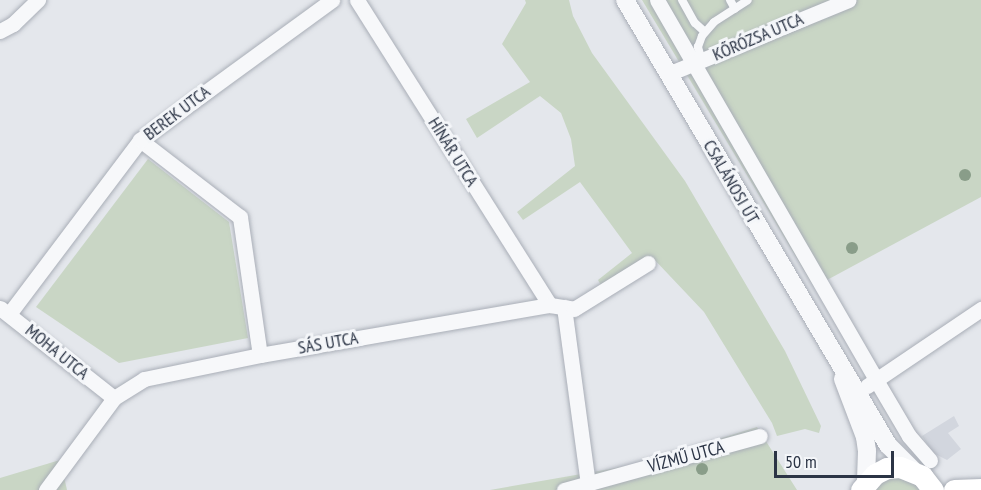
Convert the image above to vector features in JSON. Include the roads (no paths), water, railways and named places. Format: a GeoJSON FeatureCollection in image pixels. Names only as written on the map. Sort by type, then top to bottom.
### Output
{"type":"FeatureCollection","features":[{"type":"Feature","properties":{"kind":"main road"},"geometry":{"type":"LineString","coordinates":[[864,486],[887,468],[921,465],[932,487],[954,490],[981,489]]}},
{"type":"Feature","properties":{"kind":"street"},"geometry":{"type":"LineString","coordinates":[[0,31],[13,24],[38,0]]}},
{"type":"Feature","properties":{"kind":"street","name":"BEREK UTCA"},"geometry":{"type":"LineString","coordinates":[[4,311],[140,140],[332,0]]}},
{"type":"Feature","properties":{"kind":"street","name":"HÍNÁR UTCA"},"geometry":{"type":"LineString","coordinates":[[357,0],[557,306]]}},
{"type":"Feature","properties":{"kind":"street","name":"CSALÁNOSI ÚT"},"geometry":{"type":"LineString","coordinates":[[625,0],[838,363],[859,392],[888,445],[921,465]]}},
{"type":"Feature","properties":{"kind":"street"},"geometry":{"type":"LineString","coordinates":[[657,0],[698,62],[909,436],[921,465]]}},
{"type":"Feature","properties":{"kind":"street","name":"KŐRÓZSA UTCA"},"geometry":{"type":"LineString","coordinates":[[668,74],[848,0]]}},
{"type":"Feature","properties":{"kind":"street"},"geometry":{"type":"LineString","coordinates":[[140,140],[240,217],[260,355]]}},
{"type":"Feature","properties":{"kind":"street","name":"SÁS UTCA"},"geometry":{"type":"LineString","coordinates":[[46,490],[114,398],[144,379],[260,355],[557,306],[574,309],[648,263]]}},
{"type":"Feature","properties":{"kind":"street"},"geometry":{"type":"LineString","coordinates":[[557,306],[583,487]]}},
{"type":"Feature","properties":{"kind":"street"},"geometry":{"type":"LineString","coordinates":[[859,392],[981,309]]}},
{"type":"Feature","properties":{"kind":"street","name":"MOHA UTCA"},"geometry":{"type":"LineString","coordinates":[[4,311],[114,398]]}},
{"type":"Feature","properties":{"kind":"street","name":"CSALÁNOSI ÚT"},"geometry":{"type":"LineString","coordinates":[[838,363],[865,437],[864,486]]}},
{"type":"Feature","properties":{"kind":"street","name":"VÍZMŰ UTCA"},"geometry":{"type":"LineString","coordinates":[[564,490],[583,487],[611,477],[760,436]]}},
{"type":"Feature","properties":{"kind":"street"},"geometry":{"type":"LineString","coordinates":[[611,477],[623,490]]}},
{"type":"Feature","properties":{"kind":"lane"},"geometry":{"type":"LineString","coordinates":[[682,0],[695,23],[705,32]]}},
{"type":"Feature","properties":{"kind":"lane"},"geometry":{"type":"LineString","coordinates":[[730,0],[735,9]]}},
{"type":"Feature","properties":{"kind":"lane"},"geometry":{"type":"LineString","coordinates":[[698,62],[698,46],[705,32],[714,22],[748,0]]}}]}
